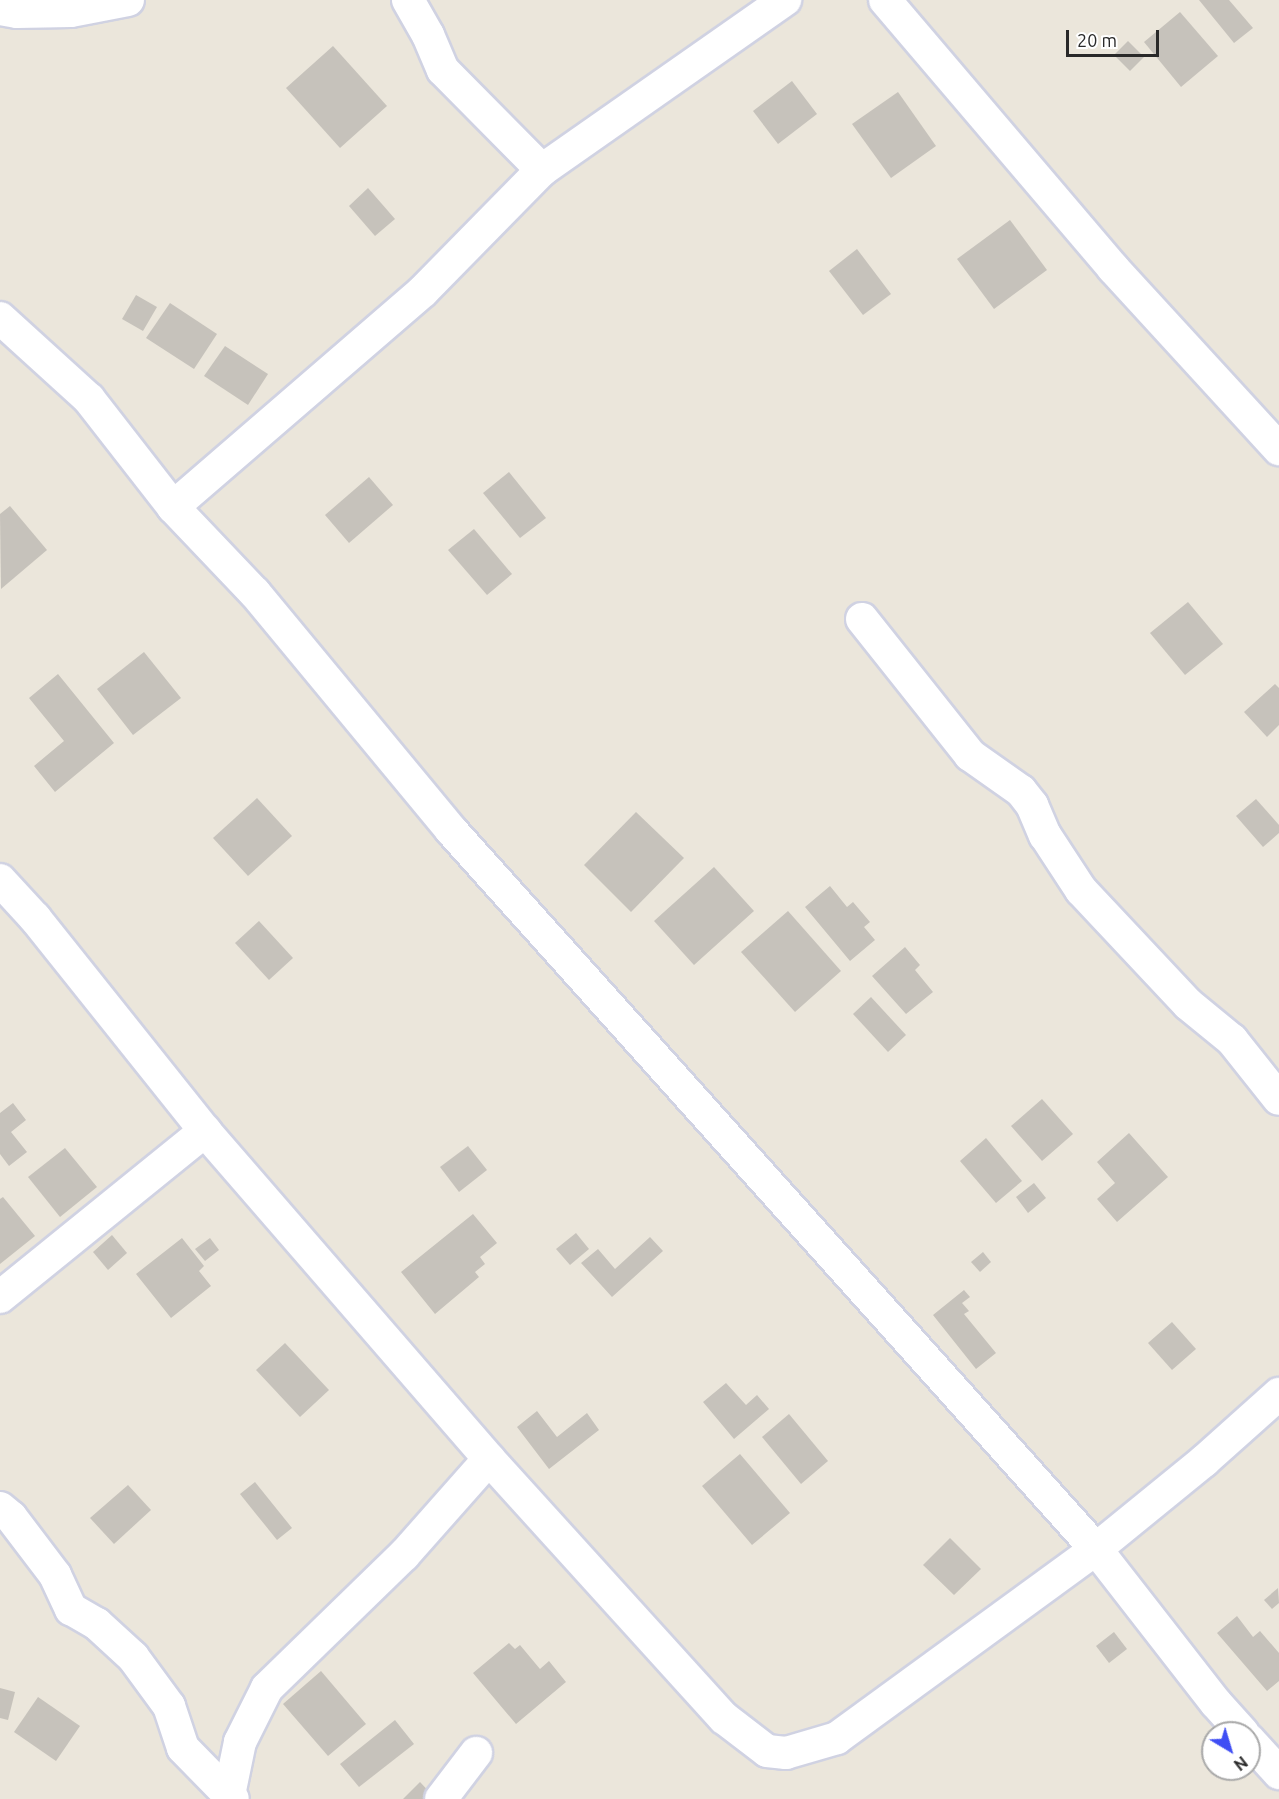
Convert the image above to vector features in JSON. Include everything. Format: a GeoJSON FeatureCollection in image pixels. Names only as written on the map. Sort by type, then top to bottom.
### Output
{"type":"FeatureCollection","features":[{"type":"Feature","properties":{"kind":"street"},"geometry":{"type":"LineString","coordinates":[[0,9],[17,12],[71,11],[128,0]]}},
{"type":"Feature","properties":{"kind":"street"},"geometry":{"type":"LineString","coordinates":[[408,0],[428,34],[443,70],[542,170]]}},
{"type":"Feature","properties":{"kind":"street"},"geometry":{"type":"LineString","coordinates":[[173,507],[423,291],[542,170],[785,0]]}},
{"type":"Feature","properties":{"kind":"street"},"geometry":{"type":"LineString","coordinates":[[885,0],[1113,268],[1279,449]]}},
{"type":"Feature","properties":{"kind":"street"},"geometry":{"type":"LineString","coordinates":[[0,318],[89,399],[173,507],[255,593],[451,830],[1096,1549],[1232,1721]]}},
{"type":"Feature","properties":{"kind":"street"},"geometry":{"type":"LineString","coordinates":[[862,619],[970,755],[1021,791],[1032,806],[1049,843],[1081,890],[1131,946],[1188,1004],[1232,1040],[1279,1099]]}},
{"type":"Feature","properties":{"kind":"street"},"geometry":{"type":"LineString","coordinates":[[0,880],[35,918],[205,1131],[489,1459],[724,1718],[767,1751],[786,1753],[837,1738],[1096,1549],[1204,1461],[1279,1394]]}},
{"type":"Feature","properties":{"kind":"street"},"geometry":{"type":"LineString","coordinates":[[0,1297],[205,1131]]}},
{"type":"Feature","properties":{"kind":"street"},"geometry":{"type":"LineString","coordinates":[[231,1797],[240,1742],[267,1688],[404,1555],[489,1459]]}},
{"type":"Feature","properties":{"kind":"street"},"geometry":{"type":"LineString","coordinates":[[0,1508],[11,1517],[55,1575],[71,1610],[97,1624],[133,1657],[169,1706],[183,1748],[231,1797]]}},
{"type":"Feature","properties":{"kind":"street"},"geometry":{"type":"LineString","coordinates":[[441,1799],[476,1753]]}},
{"type":"Feature","properties":{"kind":"street"},"geometry":{"type":"LineString","coordinates":[[1261,1753],[1279,1773]]}},
{"type":"Feature","properties":{"kind":"building"},"geometry":{"type":"Polygon","coordinates":[[[1199,0],[1229,0],[1253,28],[1234,43],[1199,0]]]}},
{"type":"Feature","properties":{"kind":"building"},"geometry":{"type":"Polygon","coordinates":[[[1180,12],[1218,56],[1181,87],[1144,42],[1180,12]]]}},
{"type":"Feature","properties":{"kind":"building"},"geometry":{"type":"Polygon","coordinates":[[[1128,41],[1144,57],[1130,71],[1114,55],[1128,41]]]}},
{"type":"Feature","properties":{"kind":"building"},"geometry":{"type":"Polygon","coordinates":[[[333,46],[387,106],[340,148],[286,88],[333,46]]]}},
{"type":"Feature","properties":{"kind":"building"},"geometry":{"type":"Polygon","coordinates":[[[792,81],[817,114],[778,144],[753,111],[792,81]]]}},
{"type":"Feature","properties":{"kind":"building"},"geometry":{"type":"Polygon","coordinates":[[[898,92],[936,146],[891,178],[852,124],[898,92]]]}},
{"type":"Feature","properties":{"kind":"building"},"geometry":{"type":"Polygon","coordinates":[[[368,188],[395,219],[375,236],[349,206],[368,188]]]}},
{"type":"Feature","properties":{"kind":"building"},"geometry":{"type":"Polygon","coordinates":[[[1010,220],[1047,270],[994,309],[957,259],[1010,220]]]}},
{"type":"Feature","properties":{"kind":"building"},"geometry":{"type":"Polygon","coordinates":[[[857,249],[891,294],[863,315],[829,271],[857,249]]]}},
{"type":"Feature","properties":{"kind":"building"},"geometry":{"type":"Polygon","coordinates":[[[136,295],[157,307],[143,331],[122,319],[136,295]]]}},
{"type":"Feature","properties":{"kind":"building"},"geometry":{"type":"Polygon","coordinates":[[[170,303],[217,334],[194,369],[146,338],[170,303]]]}},
{"type":"Feature","properties":{"kind":"building"},"geometry":{"type":"Polygon","coordinates":[[[225,346],[268,374],[248,405],[204,376],[225,346]]]}},
{"type":"Feature","properties":{"kind":"building"},"geometry":{"type":"Polygon","coordinates":[[[509,472],[546,518],[520,538],[483,493],[509,472]]]}},
{"type":"Feature","properties":{"kind":"building"},"geometry":{"type":"Polygon","coordinates":[[[369,477],[393,505],[349,543],[325,515],[369,477]]]}},
{"type":"Feature","properties":{"kind":"building"},"geometry":{"type":"Polygon","coordinates":[[[10,506],[47,550],[1,589],[0,514],[10,506]]]}},
{"type":"Feature","properties":{"kind":"building"},"geometry":{"type":"Polygon","coordinates":[[[474,529],[512,574],[487,595],[448,550],[474,529]]]}},
{"type":"Feature","properties":{"kind":"building"},"geometry":{"type":"Polygon","coordinates":[[[1188,602],[1223,644],[1185,675],[1150,633],[1188,602]]]}},
{"type":"Feature","properties":{"kind":"building"},"geometry":{"type":"Polygon","coordinates":[[[144,652],[181,698],[133,735],[97,689],[144,652]]]}},
{"type":"Feature","properties":{"kind":"building"},"geometry":{"type":"Polygon","coordinates":[[[58,674],[114,743],[55,792],[34,766],[64,741],[29,698],[58,674]]]}},
{"type":"Feature","properties":{"kind":"building"},"geometry":{"type":"Polygon","coordinates":[[[1275,684],[1279,688],[1279,725],[1267,737],[1244,712],[1275,684]]]}},
{"type":"Feature","properties":{"kind":"building"},"geometry":{"type":"Polygon","coordinates":[[[257,798],[292,836],[248,876],[213,838],[257,798]]]}},
{"type":"Feature","properties":{"kind":"building"},"geometry":{"type":"Polygon","coordinates":[[[1256,799],[1279,825],[1279,833],[1263,847],[1236,816],[1256,799]]]}},
{"type":"Feature","properties":{"kind":"building"},"geometry":{"type":"Polygon","coordinates":[[[636,812],[684,858],[631,912],[584,865],[636,812]]]}},
{"type":"Feature","properties":{"kind":"building"},"geometry":{"type":"Polygon","coordinates":[[[714,867],[754,911],[694,965],[654,921],[714,867]]]}},
{"type":"Feature","properties":{"kind":"building"},"geometry":{"type":"Polygon","coordinates":[[[830,886],[847,907],[853,902],[870,922],[864,927],[875,940],[850,961],[805,907],[830,886]]]}},
{"type":"Feature","properties":{"kind":"building"},"geometry":{"type":"Polygon","coordinates":[[[788,911],[841,971],[795,1012],[741,952],[788,911]]]}},
{"type":"Feature","properties":{"kind":"building"},"geometry":{"type":"Polygon","coordinates":[[[259,921],[293,958],[269,980],[235,943],[259,921]]]}},
{"type":"Feature","properties":{"kind":"building"},"geometry":{"type":"Polygon","coordinates":[[[905,947],[920,965],[915,970],[933,992],[906,1014],[872,976],[905,947]]]}},
{"type":"Feature","properties":{"kind":"building"},"geometry":{"type":"Polygon","coordinates":[[[871,997],[906,1035],[888,1052],[853,1014],[871,997]]]}},
{"type":"Feature","properties":{"kind":"building"},"geometry":{"type":"Polygon","coordinates":[[[1042,1099],[1073,1134],[1042,1161],[1011,1126],[1042,1099]]]}},
{"type":"Feature","properties":{"kind":"building"},"geometry":{"type":"Polygon","coordinates":[[[13,1103],[26,1120],[11,1132],[27,1152],[9,1166],[0,1154],[0,1113],[13,1103]]]}},
{"type":"Feature","properties":{"kind":"building"},"geometry":{"type":"Polygon","coordinates":[[[1129,1133],[1168,1177],[1117,1222],[1097,1199],[1115,1183],[1097,1162],[1129,1133]]]}},
{"type":"Feature","properties":{"kind":"building"},"geometry":{"type":"Polygon","coordinates":[[[986,1138],[1022,1181],[996,1203],[960,1161],[986,1138]]]}},
{"type":"Feature","properties":{"kind":"building"},"geometry":{"type":"Polygon","coordinates":[[[468,1146],[487,1170],[459,1192],[440,1167],[468,1146]]]}},
{"type":"Feature","properties":{"kind":"building"},"geometry":{"type":"Polygon","coordinates":[[[65,1148],[97,1187],[60,1217],[28,1177],[65,1148]]]}},
{"type":"Feature","properties":{"kind":"building"},"geometry":{"type":"Polygon","coordinates":[[[1034,1183],[1046,1198],[1028,1213],[1016,1197],[1034,1183]]]}},
{"type":"Feature","properties":{"kind":"building"},"geometry":{"type":"Polygon","coordinates":[[[3,1197],[35,1236],[0,1264],[0,1199],[3,1197]]]}},
{"type":"Feature","properties":{"kind":"building"},"geometry":{"type":"Polygon","coordinates":[[[473,1214],[497,1243],[480,1257],[485,1264],[475,1272],[479,1277],[435,1314],[401,1272],[473,1214]]]}},
{"type":"Feature","properties":{"kind":"building"},"geometry":{"type":"Polygon","coordinates":[[[576,1233],[589,1249],[570,1265],[556,1249],[576,1233]]]}},
{"type":"Feature","properties":{"kind":"building"},"geometry":{"type":"Polygon","coordinates":[[[112,1235],[127,1253],[108,1270],[93,1252],[112,1235]]]}},
{"type":"Feature","properties":{"kind":"building"},"geometry":{"type":"Polygon","coordinates":[[[650,1237],[663,1251],[612,1297],[581,1263],[598,1249],[615,1269],[650,1237]]]}},
{"type":"Feature","properties":{"kind":"building"},"geometry":{"type":"Polygon","coordinates":[[[182,1238],[204,1266],[199,1271],[211,1286],[171,1318],[136,1274],[182,1238]]]}},
{"type":"Feature","properties":{"kind":"building"},"geometry":{"type":"Polygon","coordinates":[[[210,1238],[219,1250],[205,1261],[195,1249],[210,1238]]]}},
{"type":"Feature","properties":{"kind":"building"},"geometry":{"type":"Polygon","coordinates":[[[983,1252],[991,1262],[980,1272],[971,1262],[983,1252]]]}},
{"type":"Feature","properties":{"kind":"building"},"geometry":{"type":"Polygon","coordinates":[[[964,1290],[970,1297],[962,1303],[969,1311],[964,1314],[996,1353],[976,1369],[933,1315],[964,1290]]]}},
{"type":"Feature","properties":{"kind":"building"},"geometry":{"type":"Polygon","coordinates":[[[1172,1322],[1196,1349],[1172,1370],[1148,1343],[1172,1322]]]}},
{"type":"Feature","properties":{"kind":"building"},"geometry":{"type":"Polygon","coordinates":[[[285,1343],[329,1390],[300,1417],[256,1370],[285,1343]]]}},
{"type":"Feature","properties":{"kind":"building"},"geometry":{"type":"Polygon","coordinates":[[[726,1383],[746,1405],[757,1395],[769,1409],[734,1439],[703,1402],[726,1383]]]}},
{"type":"Feature","properties":{"kind":"building"},"geometry":{"type":"Polygon","coordinates":[[[537,1411],[557,1437],[587,1413],[599,1430],[549,1469],[517,1427],[537,1411]]]}},
{"type":"Feature","properties":{"kind":"building"},"geometry":{"type":"Polygon","coordinates":[[[789,1414],[828,1461],[801,1484],[762,1437],[789,1414]]]}},
{"type":"Feature","properties":{"kind":"building"},"geometry":{"type":"Polygon","coordinates":[[[740,1454],[790,1513],[752,1545],[702,1486],[740,1454]]]}},
{"type":"Feature","properties":{"kind":"building"},"geometry":{"type":"Polygon","coordinates":[[[255,1482],[292,1528],[277,1540],[240,1494],[255,1482]]]}},
{"type":"Feature","properties":{"kind":"building"},"geometry":{"type":"Polygon","coordinates":[[[128,1485],[151,1510],[114,1544],[90,1518],[128,1485]]]}},
{"type":"Feature","properties":{"kind":"building"},"geometry":{"type":"Polygon","coordinates":[[[950,1538],[981,1569],[954,1595],[923,1565],[950,1538]]]}},
{"type":"Feature","properties":{"kind":"building"},"geometry":{"type":"Polygon","coordinates":[[[1278,1588],[1279,1603],[1272,1609],[1264,1600],[1278,1588]]]}},
{"type":"Feature","properties":{"kind":"building"},"geometry":{"type":"Polygon","coordinates":[[[1237,1616],[1253,1637],[1260,1631],[1279,1653],[1279,1681],[1267,1691],[1217,1633],[1237,1616]]]}},
{"type":"Feature","properties":{"kind":"building"},"geometry":{"type":"Polygon","coordinates":[[[1114,1632],[1127,1649],[1109,1663],[1096,1646],[1114,1632]]]}},
{"type":"Feature","properties":{"kind":"building"},"geometry":{"type":"Polygon","coordinates":[[[509,1643],[515,1649],[520,1645],[540,1669],[549,1661],[566,1682],[516,1724],[473,1673],[509,1643]]]}},
{"type":"Feature","properties":{"kind":"building"},"geometry":{"type":"Polygon","coordinates":[[[321,1671],[366,1724],[328,1756],[283,1704],[321,1671]]]}},
{"type":"Feature","properties":{"kind":"building"},"geometry":{"type":"Polygon","coordinates":[[[0,1688],[15,1692],[8,1720],[0,1718],[0,1688]]]}},
{"type":"Feature","properties":{"kind":"building"},"geometry":{"type":"Polygon","coordinates":[[[38,1697],[80,1726],[56,1761],[14,1732],[38,1697]]]}},
{"type":"Feature","properties":{"kind":"building"},"geometry":{"type":"Polygon","coordinates":[[[395,1720],[414,1744],[359,1787],[340,1764],[395,1720]]]}},
{"type":"Feature","properties":{"kind":"building"},"geometry":{"type":"Polygon","coordinates":[[[420,1782],[436,1799],[403,1799],[420,1782]]]}}]}
